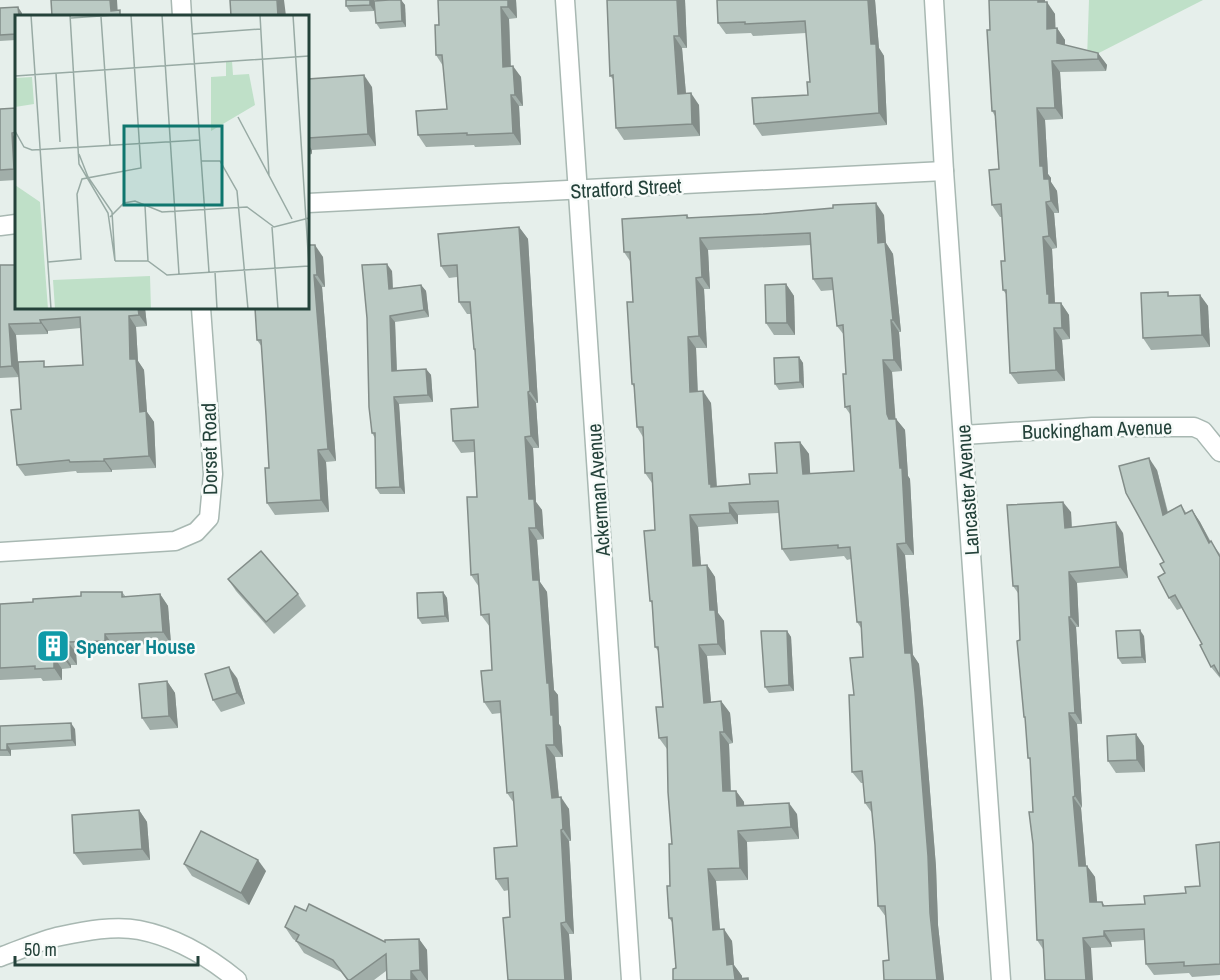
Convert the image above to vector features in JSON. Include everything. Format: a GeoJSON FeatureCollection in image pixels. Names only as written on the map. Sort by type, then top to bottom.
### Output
{"type":"FeatureCollection","features":[{"type":"Feature","properties":{"kind":"street"},"geometry":{"type":"LineString","coordinates":[[181,0],[182,15]]}},
{"type":"Feature","properties":{"kind":"street","name":"Ackerman Avenue"},"geometry":{"type":"LineString","coordinates":[[565,0],[631,980]]}},
{"type":"Feature","properties":{"kind":"street","name":"Lancaster Avenue"},"geometry":{"type":"LineString","coordinates":[[934,0],[1001,980]]}},
{"type":"Feature","properties":{"kind":"street","name":"Stratford Street"},"geometry":{"type":"LineString","coordinates":[[309,203],[944,171]]}},
{"type":"Feature","properties":{"kind":"street"},"geometry":{"type":"LineString","coordinates":[[0,226],[15,224]]}},
{"type":"Feature","properties":{"kind":"street","name":"Dorset Road"},"geometry":{"type":"LineString","coordinates":[[0,552],[175,541],[196,532],[209,518],[213,474],[201,309]]}},
{"type":"Feature","properties":{"kind":"street","name":"Buckingham Avenue"},"geometry":{"type":"LineString","coordinates":[[963,435],[1092,427],[1194,427],[1203,431],[1220,452]]}},
{"type":"Feature","properties":{"kind":"street"},"geometry":{"type":"LineString","coordinates":[[0,957],[59,936],[101,929],[137,929],[168,938],[197,952],[237,980]]}},
{"type":"Feature","properties":{"kind":"green space"},"geometry":{"type":"Polygon","coordinates":[[[1089,0],[1203,0],[1087,59],[1089,0]]]}},
{"type":"Feature","properties":{"kind":"building"},"geometry":{"type":"Polygon","coordinates":[[[51,0],[110,0],[111,11],[120,10],[120,15],[52,15],[51,0]]]}},
{"type":"Feature","properties":{"kind":"building"},"geometry":{"type":"Polygon","coordinates":[[[230,0],[277,0],[278,15],[231,15],[230,0]]]}},
{"type":"Feature","properties":{"kind":"building"},"geometry":{"type":"Polygon","coordinates":[[[346,0],[370,0],[370,5],[346,6],[346,0]]]}},
{"type":"Feature","properties":{"kind":"building"},"geometry":{"type":"Polygon","coordinates":[[[401,0],[402,21],[376,23],[374,1],[401,0]]]}},
{"type":"Feature","properties":{"kind":"building"},"geometry":{"type":"Polygon","coordinates":[[[438,0],[508,0],[508,7],[501,7],[503,67],[513,66],[515,95],[511,95],[513,133],[418,135],[416,111],[447,109],[442,55],[436,55],[435,25],[439,25],[438,0]]]}},
{"type":"Feature","properties":{"kind":"building"},"geometry":{"type":"Polygon","coordinates":[[[607,0],[677,0],[679,36],[674,36],[678,94],[691,93],[692,124],[616,128],[613,75],[610,76],[607,0]]]}},
{"type":"Feature","properties":{"kind":"building"},"geometry":{"type":"Polygon","coordinates":[[[717,0],[868,0],[871,44],[876,44],[879,113],[754,124],[752,98],[808,95],[807,82],[810,82],[805,21],[718,23],[717,0]]]}},
{"type":"Feature","properties":{"kind":"building"},"geometry":{"type":"Polygon","coordinates":[[[989,0],[1047,2],[1047,29],[1057,28],[1057,43],[1098,53],[1098,59],[1052,61],[1055,108],[1037,108],[1040,166],[1043,166],[1044,179],[1049,179],[1051,201],[1046,202],[1049,236],[1043,237],[1047,294],[1049,294],[1049,303],[1061,303],[1062,328],[1054,328],[1056,370],[1010,373],[1006,290],[1003,290],[1001,261],[1005,261],[1001,204],[992,205],[989,170],[999,169],[995,111],[992,111],[987,30],[990,30],[989,0]]]}},
{"type":"Feature","properties":{"kind":"building"},"geometry":{"type":"Polygon","coordinates":[[[18,7],[19,15],[15,15],[15,34],[0,35],[0,8],[18,7]]]}},
{"type":"Feature","properties":{"kind":"building"},"geometry":{"type":"Polygon","coordinates":[[[364,75],[368,134],[309,138],[309,79],[364,75]]]}},
{"type":"Feature","properties":{"kind":"building"},"geometry":{"type":"Polygon","coordinates":[[[15,108],[15,132],[12,133],[14,169],[0,170],[0,109],[15,108]]]}},
{"type":"Feature","properties":{"kind":"building"},"geometry":{"type":"Polygon","coordinates":[[[876,203],[878,243],[885,242],[893,320],[891,320],[894,360],[883,360],[887,414],[889,419],[896,419],[900,468],[902,468],[906,543],[897,544],[905,653],[911,653],[915,692],[928,856],[930,913],[937,980],[884,980],[883,961],[889,960],[885,906],[878,906],[871,802],[865,803],[862,771],[852,772],[849,695],[854,695],[850,658],[863,657],[861,622],[857,622],[850,547],[838,548],[838,545],[782,549],[778,501],[729,503],[730,513],[690,515],[693,566],[707,565],[710,610],[715,610],[718,644],[699,645],[704,703],[721,701],[724,732],[720,732],[723,791],[736,791],[737,806],[789,803],[791,827],[738,831],[740,868],[708,869],[713,930],[724,929],[727,965],[733,964],[735,979],[748,978],[748,980],[673,980],[673,969],[676,968],[667,886],[670,886],[669,844],[672,844],[667,737],[659,738],[656,707],[663,707],[644,531],[655,530],[652,473],[645,473],[643,427],[637,427],[627,302],[633,302],[630,252],[624,252],[622,219],[764,214],[833,208],[833,205],[876,203]],[[810,233],[700,238],[702,277],[696,278],[699,336],[688,337],[690,392],[703,391],[711,487],[750,484],[749,474],[777,473],[775,443],[800,442],[803,474],[854,471],[850,406],[845,407],[843,374],[846,374],[843,325],[837,326],[832,278],[813,279],[810,233]]]}},
{"type":"Feature","properties":{"kind":"building"},"geometry":{"type":"Polygon","coordinates":[[[519,227],[530,391],[528,392],[531,436],[525,437],[529,499],[534,499],[536,528],[529,528],[533,580],[539,580],[547,683],[549,683],[551,715],[553,715],[554,745],[546,745],[552,798],[561,797],[566,922],[561,923],[565,980],[508,980],[503,918],[510,917],[508,878],[496,879],[494,848],[517,846],[513,792],[507,793],[500,701],[484,702],[481,671],[492,670],[489,614],[481,615],[478,574],[471,575],[467,497],[477,497],[474,440],[453,441],[451,409],[478,407],[475,349],[470,302],[459,302],[457,265],[441,266],[438,234],[519,227]]]}},
{"type":"Feature","properties":{"kind":"building"},"geometry":{"type":"Polygon","coordinates":[[[309,245],[315,245],[317,275],[314,275],[328,449],[318,450],[321,500],[267,503],[265,468],[269,468],[266,415],[261,340],[257,340],[255,309],[309,309],[309,245]]]}},
{"type":"Feature","properties":{"kind":"building"},"geometry":{"type":"Polygon","coordinates":[[[387,264],[389,289],[421,285],[424,310],[390,316],[392,371],[426,369],[428,395],[394,397],[400,487],[376,488],[375,433],[372,433],[369,407],[367,318],[362,265],[387,264]]]}},
{"type":"Feature","properties":{"kind":"building"},"geometry":{"type":"Polygon","coordinates":[[[0,265],[15,265],[15,309],[138,309],[139,315],[129,316],[130,359],[136,359],[140,412],[146,411],[149,456],[104,459],[104,461],[70,462],[69,460],[17,465],[11,410],[21,409],[18,362],[44,361],[44,367],[83,365],[80,317],[40,320],[41,323],[9,324],[12,366],[0,367],[0,265]]]}},
{"type":"Feature","properties":{"kind":"building"},"geometry":{"type":"Polygon","coordinates":[[[786,284],[787,323],[766,323],[765,285],[786,284]]]}},
{"type":"Feature","properties":{"kind":"building"},"geometry":{"type":"Polygon","coordinates":[[[1168,292],[1168,296],[1200,295],[1202,335],[1143,338],[1141,293],[1168,292]]]}},
{"type":"Feature","properties":{"kind":"building"},"geometry":{"type":"Polygon","coordinates":[[[799,357],[800,382],[775,384],[774,358],[799,357]]]}},
{"type":"Feature","properties":{"kind":"building"},"geometry":{"type":"Polygon","coordinates":[[[1149,458],[1163,515],[1181,505],[1185,514],[1192,510],[1209,543],[1211,541],[1220,557],[1220,676],[1214,665],[1211,667],[1200,645],[1202,644],[1175,595],[1169,598],[1158,577],[1165,573],[1160,564],[1164,562],[1126,493],[1119,466],[1149,458]]]}},
{"type":"Feature","properties":{"kind":"building"},"geometry":{"type":"Polygon","coordinates":[[[1063,502],[1065,528],[1116,522],[1120,567],[1069,572],[1071,617],[1069,617],[1075,713],[1069,713],[1075,796],[1073,797],[1079,866],[1087,866],[1090,902],[1102,902],[1103,906],[1145,904],[1144,896],[1186,893],[1185,887],[1200,886],[1196,845],[1220,842],[1220,964],[1184,966],[1184,962],[1146,964],[1144,929],[1104,931],[1104,936],[1083,938],[1086,980],[1045,980],[1043,940],[1037,940],[1033,844],[1029,812],[1033,812],[1030,758],[1028,758],[1017,641],[1020,640],[1018,586],[1013,586],[1007,505],[1063,502]]]}},
{"type":"Feature","properties":{"kind":"building"},"geometry":{"type":"Polygon","coordinates":[[[261,551],[298,594],[266,622],[228,579],[261,551]]]}},
{"type":"Feature","properties":{"kind":"building"},"geometry":{"type":"Polygon","coordinates":[[[81,592],[122,592],[122,597],[160,594],[163,632],[105,634],[105,641],[68,642],[68,653],[63,653],[63,657],[54,657],[54,668],[35,669],[35,666],[0,668],[0,604],[81,596],[81,592]]]}},
{"type":"Feature","properties":{"kind":"building"},"geometry":{"type":"Polygon","coordinates":[[[443,592],[445,616],[418,618],[417,593],[443,592]]]}},
{"type":"Feature","properties":{"kind":"building"},"geometry":{"type":"Polygon","coordinates":[[[1140,630],[1142,657],[1118,658],[1116,631],[1140,630]]]}},
{"type":"Feature","properties":{"kind":"building"},"geometry":{"type":"Polygon","coordinates":[[[761,631],[787,631],[789,685],[765,687],[761,631]]]}},
{"type":"Feature","properties":{"kind":"building"},"geometry":{"type":"Polygon","coordinates":[[[229,667],[237,693],[213,700],[205,674],[229,667]]]}},
{"type":"Feature","properties":{"kind":"building"},"geometry":{"type":"Polygon","coordinates":[[[167,681],[169,716],[142,718],[139,684],[167,681]]]}},
{"type":"Feature","properties":{"kind":"building"},"geometry":{"type":"Polygon","coordinates":[[[71,723],[72,740],[7,744],[7,750],[0,750],[0,726],[71,723]]]}},
{"type":"Feature","properties":{"kind":"building"},"geometry":{"type":"Polygon","coordinates":[[[1136,734],[1137,760],[1108,761],[1107,736],[1136,734]]]}},
{"type":"Feature","properties":{"kind":"building"},"geometry":{"type":"Polygon","coordinates":[[[139,810],[142,849],[74,853],[72,815],[139,810]]]}},
{"type":"Feature","properties":{"kind":"building"},"geometry":{"type":"Polygon","coordinates":[[[201,831],[258,860],[241,893],[184,864],[201,831]]]}},
{"type":"Feature","properties":{"kind":"building"},"geometry":{"type":"Polygon","coordinates":[[[309,904],[385,942],[385,940],[419,939],[420,970],[411,971],[411,980],[387,980],[386,954],[348,980],[333,960],[296,941],[299,935],[285,927],[295,906],[306,911],[309,904]]]}},
{"type":"Feature","properties":{"kind":"place","name":"Spencer House"},"geometry":{"type":"Point","coordinates":[53,646]}}]}
